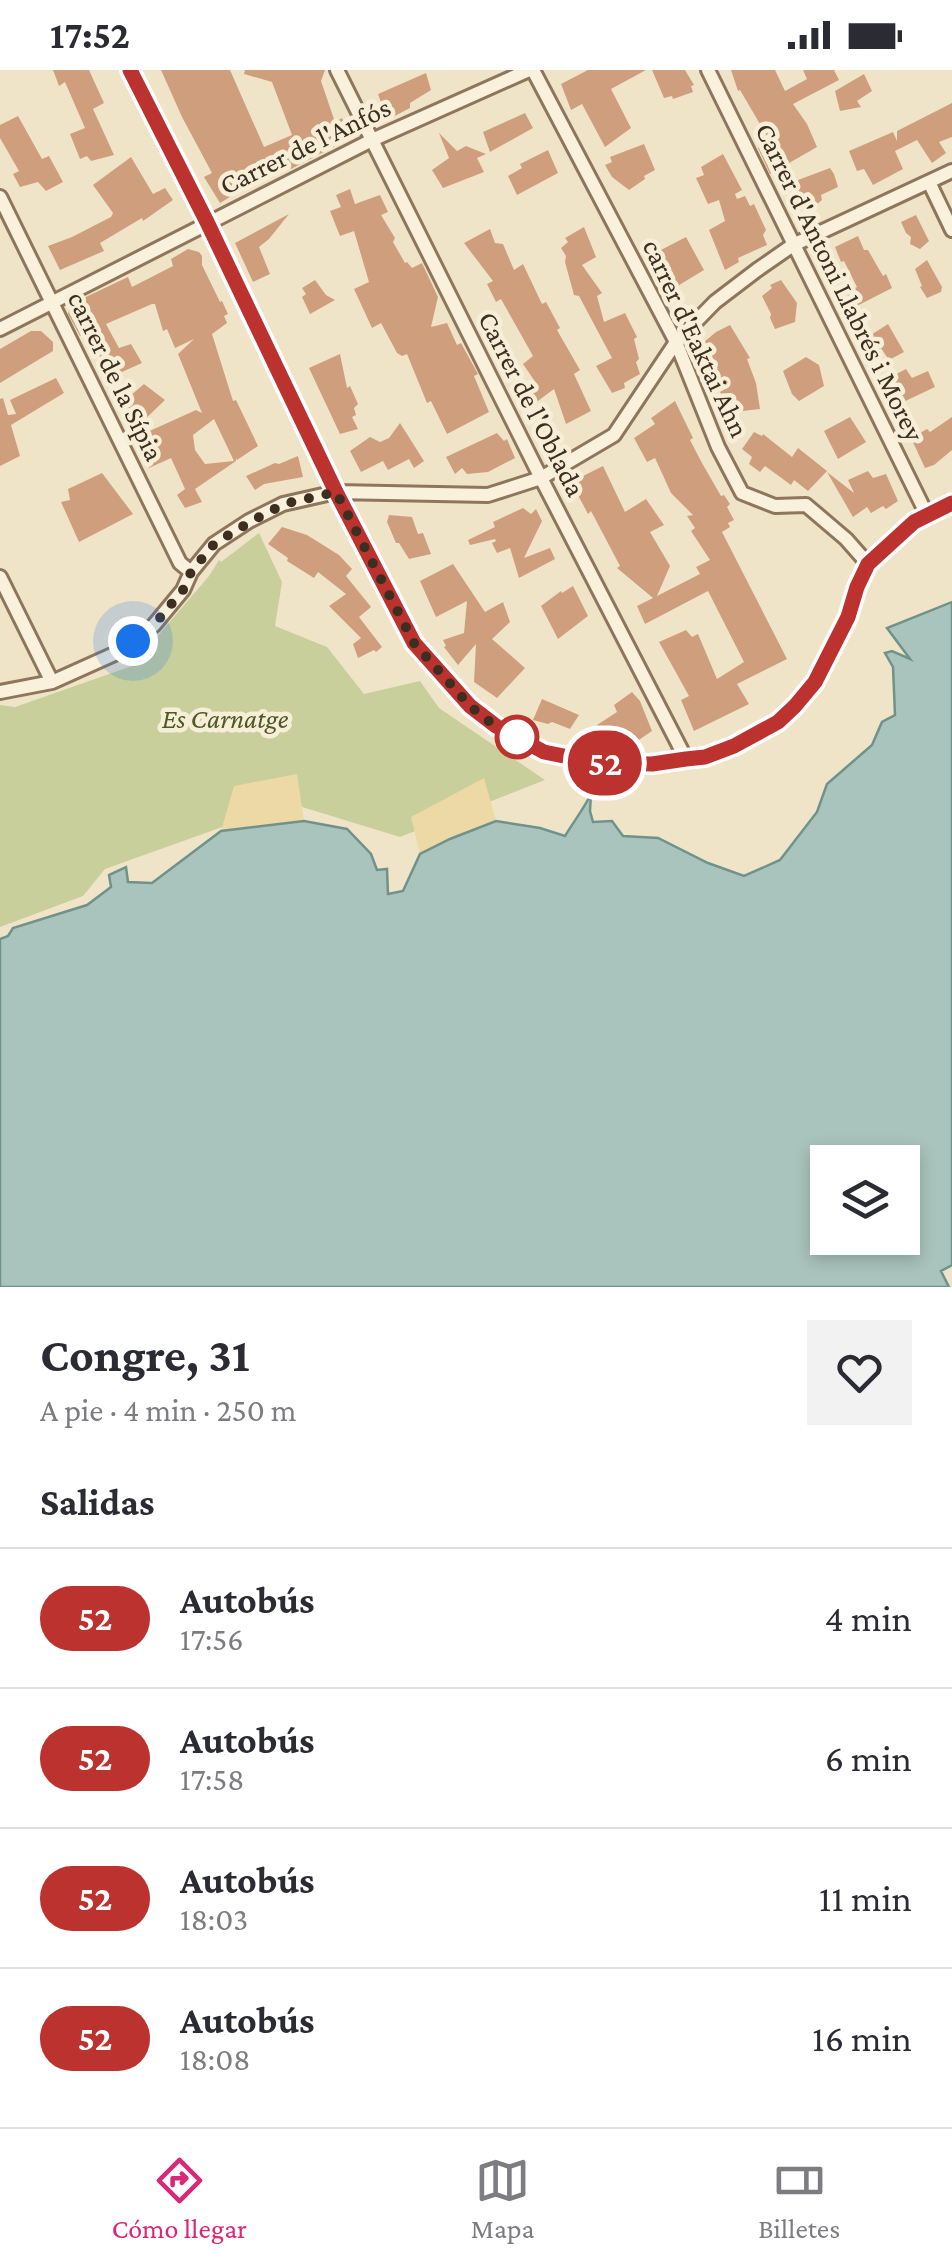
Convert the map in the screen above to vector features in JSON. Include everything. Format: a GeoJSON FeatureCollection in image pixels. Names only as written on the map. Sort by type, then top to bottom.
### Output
{"type":"FeatureCollection","features":[{"type":"Feature","properties":{"kind":"street"},"geometry":{"type":"LineString","coordinates":[[130,70],[414,643],[449,684],[490,722],[544,752],[599,763],[652,764],[705,757],[778,722],[815,682],[848,617],[868,564],[914,522],[952,503]]}},
{"type":"Feature","properties":{"kind":"street","name":"Carrer de l'Oblada"},"geometry":{"type":"LineString","coordinates":[[337,70],[686,759]]}},
{"type":"Feature","properties":{"kind":"street","name":"Carrer de l'Anfós"},"geometry":{"type":"LineString","coordinates":[[0,329],[372,140],[531,70]]}},
{"type":"Feature","properties":{"kind":"street","name":"carrer d'Eaktai Ahn"},"geometry":{"type":"LineString","coordinates":[[531,70],[676,342],[718,446],[742,492],[775,506],[806,505],[846,538],[868,564]]}},
{"type":"Feature","properties":{"kind":"street","name":"Carrer d'Antoni Llabrés i Morey"},"geometry":{"type":"LineString","coordinates":[[708,70],[927,515]]}},
{"type":"Feature","properties":{"kind":"street"},"geometry":{"type":"LineString","coordinates":[[0,692],[52,682],[121,652],[154,625],[214,544],[284,504],[336,492],[488,495],[542,478],[614,435],[676,342],[715,302],[793,244],[952,170]]}},
{"type":"Feature","properties":{"kind":"street"},"geometry":{"type":"LineString","coordinates":[[929,182],[952,230]]}},
{"type":"Feature","properties":{"kind":"street","name":"carrer de la Sípia"},"geometry":{"type":"LineString","coordinates":[[0,197],[180,564],[191,572]]}},
{"type":"Feature","properties":{"kind":"street"},"geometry":{"type":"LineString","coordinates":[[0,576],[52,682]]}},
{"type":"Feature","properties":{"kind":"green space","name":"Es Carnatge"},"geometry":{"type":"Polygon","coordinates":[[[259,533],[282,582],[275,626],[327,647],[364,694],[420,681],[439,708],[545,780],[400,837],[302,807],[225,826],[105,869],[83,896],[0,927],[0,705],[15,707],[132,666],[219,560],[259,533]]]}},
{"type":"Feature","properties":{"kind":"sand"},"geometry":{"type":"Polygon","coordinates":[[[297,774],[304,821],[221,831],[234,786],[297,774]]]}},
{"type":"Feature","properties":{"kind":"sand"},"geometry":{"type":"Polygon","coordinates":[[[484,778],[496,821],[420,854],[411,817],[484,778]]]}},
{"type":"Feature","properties":{"kind":"water"},"geometry":{"type":"Polygon","coordinates":[[[952,602],[952,1265],[941,1271],[949,1287],[0,1287],[0,939],[13,928],[87,905],[111,887],[109,875],[126,867],[128,882],[152,883],[221,831],[304,821],[347,829],[371,854],[377,870],[387,869],[388,894],[403,891],[420,854],[496,821],[565,836],[591,794],[593,822],[612,821],[623,836],[658,838],[744,876],[780,860],[817,812],[827,784],[872,745],[882,722],[895,715],[893,667],[885,653],[892,651],[910,659],[887,628],[952,602]]]}},
{"type":"Feature","properties":{"kind":"building"},"geometry":{"type":"Polygon","coordinates":[[[53,70],[89,70],[104,103],[93,109],[114,155],[91,161],[87,156],[80,159],[70,134],[85,128],[65,82],[59,86],[53,70]]]}},
{"type":"Feature","properties":{"kind":"building"},"geometry":{"type":"Polygon","coordinates":[[[161,70],[230,70],[264,147],[292,135],[272,82],[244,74],[245,70],[325,70],[321,81],[335,122],[342,118],[346,129],[354,127],[358,134],[291,169],[286,163],[220,203],[204,177],[212,173],[161,70]]]}},
{"type":"Feature","properties":{"kind":"building"},"geometry":{"type":"Polygon","coordinates":[[[588,70],[646,70],[611,89],[631,128],[605,147],[582,104],[571,110],[561,84],[588,70]]]}},
{"type":"Feature","properties":{"kind":"building"},"geometry":{"type":"Polygon","coordinates":[[[652,70],[685,70],[694,85],[693,92],[664,98],[652,70]]]}},
{"type":"Feature","properties":{"kind":"building"},"geometry":{"type":"Polygon","coordinates":[[[731,70],[775,70],[785,91],[807,79],[803,70],[834,70],[839,80],[793,104],[817,147],[770,174],[758,148],[771,143],[738,91],[731,70]]]}},
{"type":"Feature","properties":{"kind":"building"},"geometry":{"type":"Polygon","coordinates":[[[426,73],[431,90],[410,103],[410,108],[387,120],[378,94],[426,73]]]}},
{"type":"Feature","properties":{"kind":"building"},"geometry":{"type":"Polygon","coordinates":[[[864,74],[872,91],[857,101],[861,107],[840,111],[835,91],[864,74]]]}},
{"type":"Feature","properties":{"kind":"building"},"geometry":{"type":"Polygon","coordinates":[[[952,103],[952,137],[939,142],[946,153],[932,163],[917,140],[895,151],[903,169],[873,185],[864,169],[857,171],[849,151],[893,132],[897,141],[897,131],[952,103]]]}},
{"type":"Feature","properties":{"kind":"building"},"geometry":{"type":"Polygon","coordinates":[[[525,113],[533,128],[490,152],[483,132],[525,113]]]}},
{"type":"Feature","properties":{"kind":"building"},"geometry":{"type":"Polygon","coordinates":[[[18,116],[42,159],[49,156],[63,182],[46,191],[38,182],[20,187],[13,174],[19,171],[0,138],[0,125],[18,116]]]}},
{"type":"Feature","properties":{"kind":"building"},"geometry":{"type":"Polygon","coordinates":[[[439,133],[457,151],[466,146],[486,154],[477,158],[484,172],[443,188],[432,170],[449,158],[439,133]]]}},
{"type":"Feature","properties":{"kind":"building"},"geometry":{"type":"Polygon","coordinates":[[[644,144],[655,170],[629,190],[612,177],[605,165],[612,162],[610,157],[644,144]]]}},
{"type":"Feature","properties":{"kind":"building"},"geometry":{"type":"Polygon","coordinates":[[[548,150],[558,173],[517,195],[508,176],[522,168],[520,164],[548,150]]]}},
{"type":"Feature","properties":{"kind":"building"},"geometry":{"type":"Polygon","coordinates":[[[723,154],[742,190],[735,194],[737,199],[745,196],[750,206],[754,204],[766,230],[763,235],[767,245],[738,258],[739,262],[725,270],[709,230],[725,221],[719,200],[708,204],[696,178],[704,175],[701,167],[723,154]]]}},
{"type":"Feature","properties":{"kind":"building"},"geometry":{"type":"Polygon","coordinates":[[[131,157],[153,194],[165,188],[173,200],[100,243],[104,251],[60,270],[48,246],[111,217],[113,213],[93,185],[131,157]]]}},
{"type":"Feature","properties":{"kind":"building"},"geometry":{"type":"Polygon","coordinates":[[[830,168],[838,187],[803,210],[790,183],[830,168]]]}},
{"type":"Feature","properties":{"kind":"building"},"geometry":{"type":"Polygon","coordinates":[[[350,189],[355,204],[380,195],[388,212],[381,215],[395,238],[393,242],[405,263],[412,268],[422,263],[438,297],[431,327],[447,323],[478,374],[474,376],[489,412],[447,434],[431,401],[427,403],[407,354],[397,353],[381,323],[372,328],[354,289],[369,282],[354,231],[340,236],[330,211],[341,207],[336,195],[350,189]]]}},
{"type":"Feature","properties":{"kind":"building"},"geometry":{"type":"Polygon","coordinates":[[[289,214],[259,247],[270,274],[253,282],[235,243],[289,214]]]}},
{"type":"Feature","properties":{"kind":"building"},"geometry":{"type":"Polygon","coordinates":[[[916,215],[929,241],[920,249],[910,244],[911,237],[901,222],[916,215]]]}},
{"type":"Feature","properties":{"kind":"building"},"geometry":{"type":"Polygon","coordinates":[[[584,227],[596,257],[582,265],[602,293],[597,296],[604,322],[625,313],[637,337],[634,339],[640,374],[624,383],[625,388],[612,393],[596,366],[612,358],[579,296],[574,295],[561,248],[568,242],[565,238],[584,227]]]}},
{"type":"Feature","properties":{"kind":"building"},"geometry":{"type":"Polygon","coordinates":[[[490,229],[495,243],[503,244],[514,270],[523,264],[580,370],[574,374],[591,411],[566,424],[554,389],[527,409],[522,397],[538,386],[523,364],[533,356],[501,299],[496,302],[487,284],[493,281],[464,243],[490,229]]]}},
{"type":"Feature","properties":{"kind":"building"},"geometry":{"type":"Polygon","coordinates":[[[858,236],[892,288],[853,308],[847,292],[857,287],[835,247],[858,236]]]}},
{"type":"Feature","properties":{"kind":"building"},"geometry":{"type":"Polygon","coordinates":[[[686,237],[704,270],[676,287],[657,252],[686,237]]]}},
{"type":"Feature","properties":{"kind":"building"},"geometry":{"type":"Polygon","coordinates":[[[188,249],[202,256],[202,265],[228,314],[224,316],[227,323],[212,334],[233,401],[236,400],[258,446],[195,489],[202,502],[185,508],[177,495],[185,489],[171,458],[149,468],[141,447],[143,434],[196,410],[202,413],[178,354],[194,339],[175,348],[167,329],[163,331],[155,304],[106,324],[119,348],[131,344],[142,363],[113,376],[89,332],[80,336],[68,314],[71,304],[128,277],[132,287],[173,266],[171,259],[188,249]],[[214,419],[193,435],[195,450],[205,464],[234,461],[214,419]]]}},
{"type":"Feature","properties":{"kind":"building"},"geometry":{"type":"Polygon","coordinates":[[[927,260],[942,287],[941,292],[927,298],[915,269],[927,260]]]}},
{"type":"Feature","properties":{"kind":"building"},"geometry":{"type":"Polygon","coordinates":[[[315,280],[335,300],[310,314],[302,288],[315,280]]]}},
{"type":"Feature","properties":{"kind":"building"},"geometry":{"type":"Polygon","coordinates":[[[781,280],[797,303],[795,322],[775,329],[762,296],[772,288],[770,285],[781,280]]]}},
{"type":"Feature","properties":{"kind":"building"},"geometry":{"type":"Polygon","coordinates":[[[888,324],[904,352],[889,360],[881,348],[869,357],[863,340],[888,324]]]}},
{"type":"Feature","properties":{"kind":"building"},"geometry":{"type":"Polygon","coordinates":[[[730,325],[750,358],[747,359],[760,409],[734,412],[720,392],[727,388],[709,360],[712,358],[704,342],[730,325]]]}},
{"type":"Feature","properties":{"kind":"building"},"geometry":{"type":"Polygon","coordinates":[[[31,331],[41,331],[53,342],[53,351],[0,383],[0,349],[31,331]]]}},
{"type":"Feature","properties":{"kind":"building"},"geometry":{"type":"Polygon","coordinates":[[[340,354],[347,388],[350,386],[358,404],[352,417],[358,429],[340,434],[309,368],[340,354]]]}},
{"type":"Feature","properties":{"kind":"building"},"geometry":{"type":"Polygon","coordinates":[[[806,357],[819,365],[824,386],[799,401],[783,371],[806,357]]]}},
{"type":"Feature","properties":{"kind":"building"},"geometry":{"type":"Polygon","coordinates":[[[906,369],[912,378],[928,371],[935,387],[897,405],[885,380],[906,369]]]}},
{"type":"Feature","properties":{"kind":"building"},"geometry":{"type":"Polygon","coordinates":[[[56,378],[64,393],[11,425],[20,456],[0,466],[0,399],[3,398],[8,415],[16,414],[10,400],[56,378]]]}},
{"type":"Feature","properties":{"kind":"building"},"geometry":{"type":"Polygon","coordinates":[[[144,384],[165,400],[139,425],[122,403],[144,384]]]}},
{"type":"Feature","properties":{"kind":"building"},"geometry":{"type":"Polygon","coordinates":[[[675,401],[702,463],[730,504],[727,507],[734,520],[722,532],[787,659],[737,684],[749,704],[694,731],[681,700],[689,696],[659,642],[686,630],[692,637],[698,634],[717,679],[744,662],[708,591],[645,624],[637,606],[653,598],[617,568],[620,566],[591,511],[588,514],[571,482],[603,466],[625,512],[646,499],[664,525],[650,532],[670,566],[657,596],[700,574],[696,567],[710,560],[691,531],[695,528],[687,516],[693,515],[671,493],[655,458],[647,462],[634,438],[655,424],[651,418],[675,401]]]}},
{"type":"Feature","properties":{"kind":"building"},"geometry":{"type":"Polygon","coordinates":[[[850,417],[866,442],[838,459],[824,431],[850,417]]]}},
{"type":"Feature","properties":{"kind":"building"},"geometry":{"type":"Polygon","coordinates":[[[952,417],[952,450],[925,468],[911,438],[927,429],[930,432],[952,417]]]}},
{"type":"Feature","properties":{"kind":"building"},"geometry":{"type":"Polygon","coordinates":[[[400,423],[424,461],[414,468],[409,459],[388,470],[383,461],[361,472],[350,451],[370,437],[380,442],[389,438],[400,423]]]}},
{"type":"Feature","properties":{"kind":"building"},"geometry":{"type":"Polygon","coordinates":[[[754,432],[763,434],[792,457],[798,448],[827,471],[808,491],[794,480],[791,485],[765,466],[760,472],[749,464],[752,457],[742,449],[754,432]]]}},
{"type":"Feature","properties":{"kind":"building"},"geometry":{"type":"Polygon","coordinates":[[[497,433],[504,441],[507,439],[515,458],[488,472],[467,474],[462,468],[455,474],[446,457],[497,433]]]}},
{"type":"Feature","properties":{"kind":"building"},"geometry":{"type":"Polygon","coordinates":[[[298,456],[303,477],[264,484],[255,490],[246,476],[275,463],[298,456]]]}},
{"type":"Feature","properties":{"kind":"building"},"geometry":{"type":"Polygon","coordinates":[[[868,471],[873,478],[886,474],[898,501],[871,513],[867,507],[853,517],[827,472],[854,493],[848,480],[868,471]]]}},
{"type":"Feature","properties":{"kind":"building"},"geometry":{"type":"Polygon","coordinates":[[[102,473],[133,514],[79,542],[61,502],[70,500],[68,489],[102,473]]]}},
{"type":"Feature","properties":{"kind":"building"},"geometry":{"type":"Polygon","coordinates":[[[523,508],[531,514],[536,509],[542,521],[524,558],[550,548],[555,559],[519,578],[510,548],[497,553],[492,543],[495,539],[470,545],[468,540],[523,508]]]}},
{"type":"Feature","properties":{"kind":"building"},"geometry":{"type":"Polygon","coordinates":[[[389,515],[412,517],[431,554],[409,559],[396,543],[387,522],[389,515]]]}},
{"type":"Feature","properties":{"kind":"building"},"geometry":{"type":"Polygon","coordinates":[[[282,527],[307,535],[339,555],[352,569],[346,576],[371,607],[359,617],[382,647],[376,652],[358,658],[353,644],[361,638],[329,606],[346,594],[318,572],[314,578],[287,561],[268,544],[282,527]]]}},
{"type":"Feature","properties":{"kind":"building"},"geometry":{"type":"Polygon","coordinates":[[[453,564],[485,612],[503,602],[510,622],[492,639],[525,668],[497,698],[474,682],[476,644],[458,665],[444,647],[443,640],[464,633],[467,601],[436,617],[420,581],[453,564]]]}},
{"type":"Feature","properties":{"kind":"building"},"geometry":{"type":"Polygon","coordinates":[[[573,586],[588,616],[558,639],[541,606],[573,586]]]}},
{"type":"Feature","properties":{"kind":"building"},"geometry":{"type":"Polygon","coordinates":[[[632,692],[640,701],[652,731],[636,742],[630,734],[619,741],[612,739],[597,725],[617,712],[614,705],[632,692]]]}},
{"type":"Feature","properties":{"kind":"building"},"geometry":{"type":"Polygon","coordinates":[[[542,699],[579,715],[570,729],[533,720],[542,699]]]}},
{"type":"Feature","properties":{"kind":"bus line","name":"52"},"geometry":{"type":"LineString","coordinates":[[130,70],[414,643],[470,706],[496,726],[544,752],[599,763],[652,764],[705,757],[778,722],[815,682],[848,617],[868,564],[914,522],[952,503]]}},
{"type":"Feature","properties":{"kind":"route"},"geometry":{"type":"LineString","coordinates":[[133,641],[154,625],[214,544],[284,504],[336,492],[414,643],[470,706],[520,738],[517,737]]}}]}
